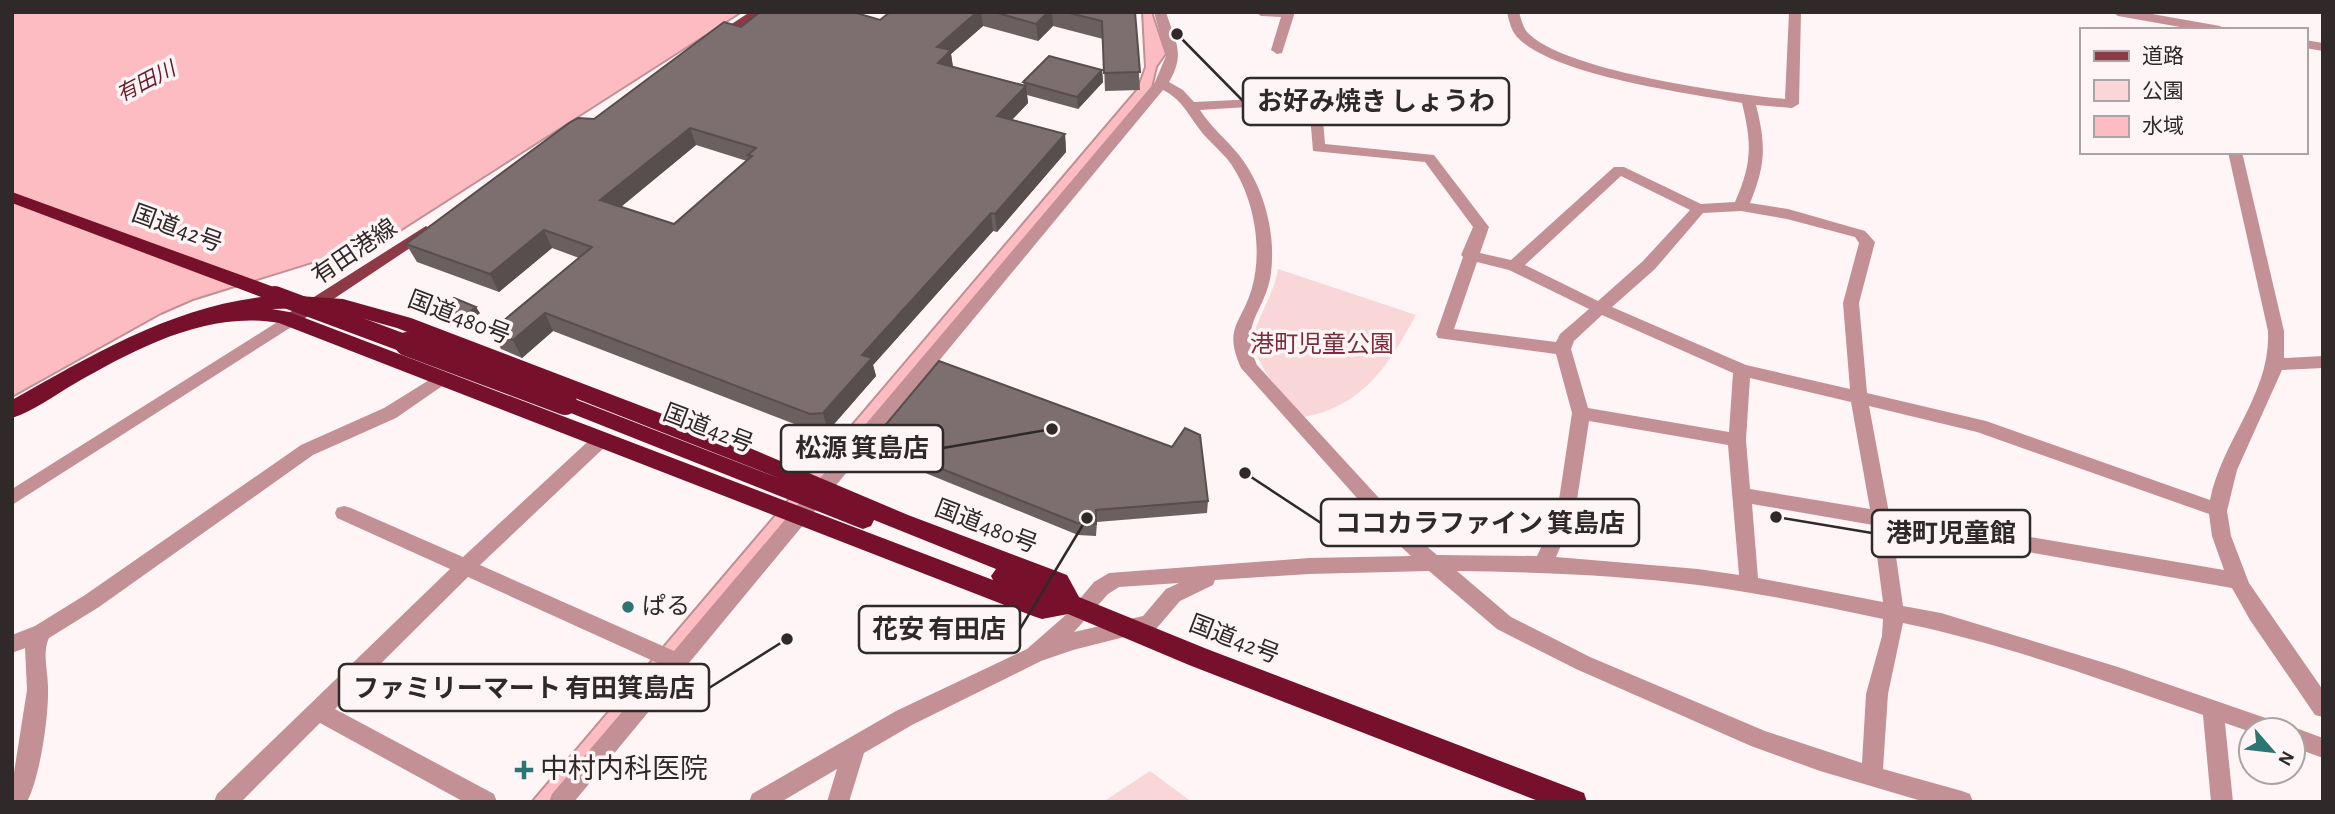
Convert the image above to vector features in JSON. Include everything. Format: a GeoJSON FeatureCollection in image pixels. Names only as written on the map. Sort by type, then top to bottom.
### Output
{"type":"FeatureCollection","features":[{"type":"Feature","properties":{"kind":"highway","name":"国道42号"},"geometry":{"type":"LineString","coordinates":[[12,197],[565,403],[1574,802]]}},
{"type":"Feature","properties":{"kind":"highway","name":"国道480号"},"geometry":{"type":"LineString","coordinates":[[12,410],[181,321],[231,307],[321,301],[365,310],[674,427],[813,501]]}},
{"type":"Feature","properties":{"kind":"highway","name":"国道480号"},"geometry":{"type":"LineString","coordinates":[[143,340],[192,323],[238,314],[269,314],[602,439],[813,501]]}},
{"type":"Feature","properties":{"kind":"main road"},"geometry":{"type":"LineString","coordinates":[[702,50],[760,12]]}},
{"type":"Feature","properties":{"kind":"main road","name":"有田港線"},"geometry":{"type":"LineString","coordinates":[[290,320],[438,224]]}},
{"type":"Feature","properties":{"kind":"street"},"geometry":{"type":"LineString","coordinates":[[560,802],[1161,84],[1170,71],[1174,57],[1160,12]]}},
{"type":"Feature","properties":{"kind":"street"},"geometry":{"type":"LineString","coordinates":[[1261,12],[1288,13],[1278,50]]}},
{"type":"Feature","properties":{"kind":"street"},"geometry":{"type":"LineString","coordinates":[[1513,12],[1518,31],[1526,39],[1564,58],[1600,69],[1748,100],[1793,104],[1795,12]]}},
{"type":"Feature","properties":{"kind":"street"},"geometry":{"type":"LineString","coordinates":[[2118,12],[2204,28],[2200,12]]}},
{"type":"Feature","properties":{"kind":"street"},"geometry":{"type":"LineString","coordinates":[[1161,84],[1183,95],[1193,106],[1204,126],[1238,164],[1256,202],[1264,268],[1259,291],[1240,335],[1243,354],[1250,368],[1405,539],[1492,614],[1556,650],[1723,725],[1820,761],[1962,802]]}},
{"type":"Feature","properties":{"kind":"street"},"geometry":{"type":"LineString","coordinates":[[1193,106],[1316,99],[1318,148],[1429,158],[1481,227],[1469,255],[1444,334],[1563,349]]}},
{"type":"Feature","properties":{"kind":"street"},"geometry":{"type":"LineString","coordinates":[[1741,206],[1757,169],[1760,150],[1748,100]]}},
{"type":"Feature","properties":{"kind":"street"},"geometry":{"type":"LineString","coordinates":[[2235,154],[2276,331],[2277,364],[2233,458],[2222,490],[2218,510],[2223,542],[2262,621],[2323,708]]}},
{"type":"Feature","properties":{"kind":"street"},"geometry":{"type":"LineString","coordinates":[[1514,266],[1619,170],[1699,209],[1741,206],[1788,214],[1860,234],[1867,242],[1851,303],[1859,399],[1894,612],[1892,636],[1877,694],[1872,774]]}},
{"type":"Feature","properties":{"kind":"street"},"geometry":{"type":"LineString","coordinates":[[1544,564],[1566,513],[1581,414],[1563,349],[1566,338],[1649,265],[1699,209]]}},
{"type":"Feature","properties":{"kind":"street"},"geometry":{"type":"LineString","coordinates":[[1469,255],[1514,266],[1602,309],[1742,370],[1980,426],[2218,510]]}},
{"type":"Feature","properties":{"kind":"street"},"geometry":{"type":"LineString","coordinates":[[12,498],[290,320]]}},
{"type":"Feature","properties":{"kind":"street"},"geometry":{"type":"LineString","coordinates":[[12,644],[42,632],[92,601],[307,450],[390,413],[438,376],[467,348]]}},
{"type":"Feature","properties":{"kind":"street"},"geometry":{"type":"LineString","coordinates":[[2277,364],[2323,362]]}},
{"type":"Feature","properties":{"kind":"street"},"geometry":{"type":"LineString","coordinates":[[1742,370],[1737,440],[1749,583]]}},
{"type":"Feature","properties":{"kind":"street"},"geometry":{"type":"LineString","coordinates":[[1581,414],[1737,440]]}},
{"type":"Feature","properties":{"kind":"street"},"geometry":{"type":"LineString","coordinates":[[225,802],[466,566],[602,439]]}},
{"type":"Feature","properties":{"kind":"street"},"geometry":{"type":"LineString","coordinates":[[1742,495],[2240,581]]}},
{"type":"Feature","properties":{"kind":"street"},"geometry":{"type":"LineString","coordinates":[[344,513],[677,662]]}},
{"type":"Feature","properties":{"kind":"street"},"geometry":{"type":"LineString","coordinates":[[1034,655],[1077,606],[1116,579],[1309,566],[1544,564],[1749,583],[1894,612],[1996,637],[2237,718]]}},
{"type":"Feature","properties":{"kind":"street"},"geometry":{"type":"LineString","coordinates":[[760,802],[855,745],[1034,655],[1073,641],[1149,623],[1173,595],[1184,588],[1230,573]]}},
{"type":"Feature","properties":{"kind":"street"},"geometry":{"type":"LineString","coordinates":[[15,802],[25,783],[38,690],[36,645],[42,632]]}},
{"type":"Feature","properties":{"kind":"street"},"geometry":{"type":"LineString","coordinates":[[2213,709],[2222,802]]}},
{"type":"Feature","properties":{"kind":"street"},"geometry":{"type":"LineString","coordinates":[[318,711],[486,802]]}},
{"type":"Feature","properties":{"kind":"street"},"geometry":{"type":"LineString","coordinates":[[838,802],[855,745]]}},
{"type":"Feature","properties":{"kind":"green space","name":"港町児童公園"},"geometry":{"type":"Polygon","coordinates":[[[1278,269],[1416,315],[1385,366],[1359,393],[1325,411],[1304,417],[1266,373],[1255,347],[1259,320],[1278,269]]]}},
{"type":"Feature","properties":{"kind":"green space"},"geometry":{"type":"Polygon","coordinates":[[[1150,771],[1192,802],[1103,802],[1150,771]]]}},
{"type":"Feature","properties":{"kind":"water","name":"有田川"},"geometry":{"type":"Polygon","coordinates":[[[12,12],[742,12],[386,240],[193,300],[161,314],[12,397],[12,12]]]}},
{"type":"Feature","properties":{"kind":"water"},"geometry":{"type":"Polygon","coordinates":[[[1142,12],[1152,12],[1166,54],[1157,67],[1152,88],[552,802],[531,802],[1137,89],[1145,67],[1142,12]]]}},
{"type":"Feature","properties":{"kind":"building"},"geometry":{"type":"Polygon","coordinates":[[[760,12],[853,12],[880,20],[890,12],[977,12],[937,47],[951,50],[938,63],[1026,86],[997,116],[1065,134],[995,214],[991,213],[862,355],[872,358],[823,413],[810,414],[545,313],[513,340],[491,331],[592,247],[544,230],[490,274],[406,244],[569,123],[578,118],[594,119],[724,22],[741,27],[760,12]],[[690,128],[600,200],[674,224],[752,156],[748,155],[756,148],[690,128]]]}},
{"type":"Feature","properties":{"kind":"building"},"geometry":{"type":"Polygon","coordinates":[[[994,12],[1048,12],[1036,24],[994,12]]]}},
{"type":"Feature","properties":{"kind":"building"},"geometry":{"type":"Polygon","coordinates":[[[1065,12],[1135,12],[1140,72],[1104,73],[1102,21],[1065,12]]]}},
{"type":"Feature","properties":{"kind":"building"},"geometry":{"type":"Polygon","coordinates":[[[1049,56],[1102,70],[1077,97],[1023,82],[1049,56]]]}},
{"type":"Feature","properties":{"kind":"building"},"geometry":{"type":"Polygon","coordinates":[[[454,298],[476,307],[460,319],[438,311],[454,298]]]}},
{"type":"Feature","properties":{"kind":"building"},"geometry":{"type":"Polygon","coordinates":[[[939,361],[1172,447],[1185,428],[1200,435],[1208,501],[1096,510],[1096,524],[1077,523],[872,441],[939,361]]]}},
{"type":"Feature","properties":{"kind":"place","name":"お好み焼き しょうわ"},"geometry":{"type":"Point","coordinates":[1177,34]}},
{"type":"Feature","properties":{"kind":"place","name":"松源 箕島店"},"geometry":{"type":"Point","coordinates":[1052,429]}},
{"type":"Feature","properties":{"kind":"place","name":"ココカラファイン 箕島店"},"geometry":{"type":"Point","coordinates":[1245,473]}},
{"type":"Feature","properties":{"kind":"place","name":"港町児童館"},"geometry":{"type":"Point","coordinates":[1776,517]}},
{"type":"Feature","properties":{"kind":"place","name":"花安 有田店"},"geometry":{"type":"Point","coordinates":[1087,518]}},
{"type":"Feature","properties":{"kind":"place","name":"ぱる"},"geometry":{"type":"Point","coordinates":[628,607]}},
{"type":"Feature","properties":{"kind":"place","name":"ファミリーマート 有田箕島店"},"geometry":{"type":"Point","coordinates":[787,639]}},
{"type":"Feature","properties":{"kind":"place","name":"中村内科医院"},"geometry":{"type":"Point","coordinates":[524,770]}}]}
